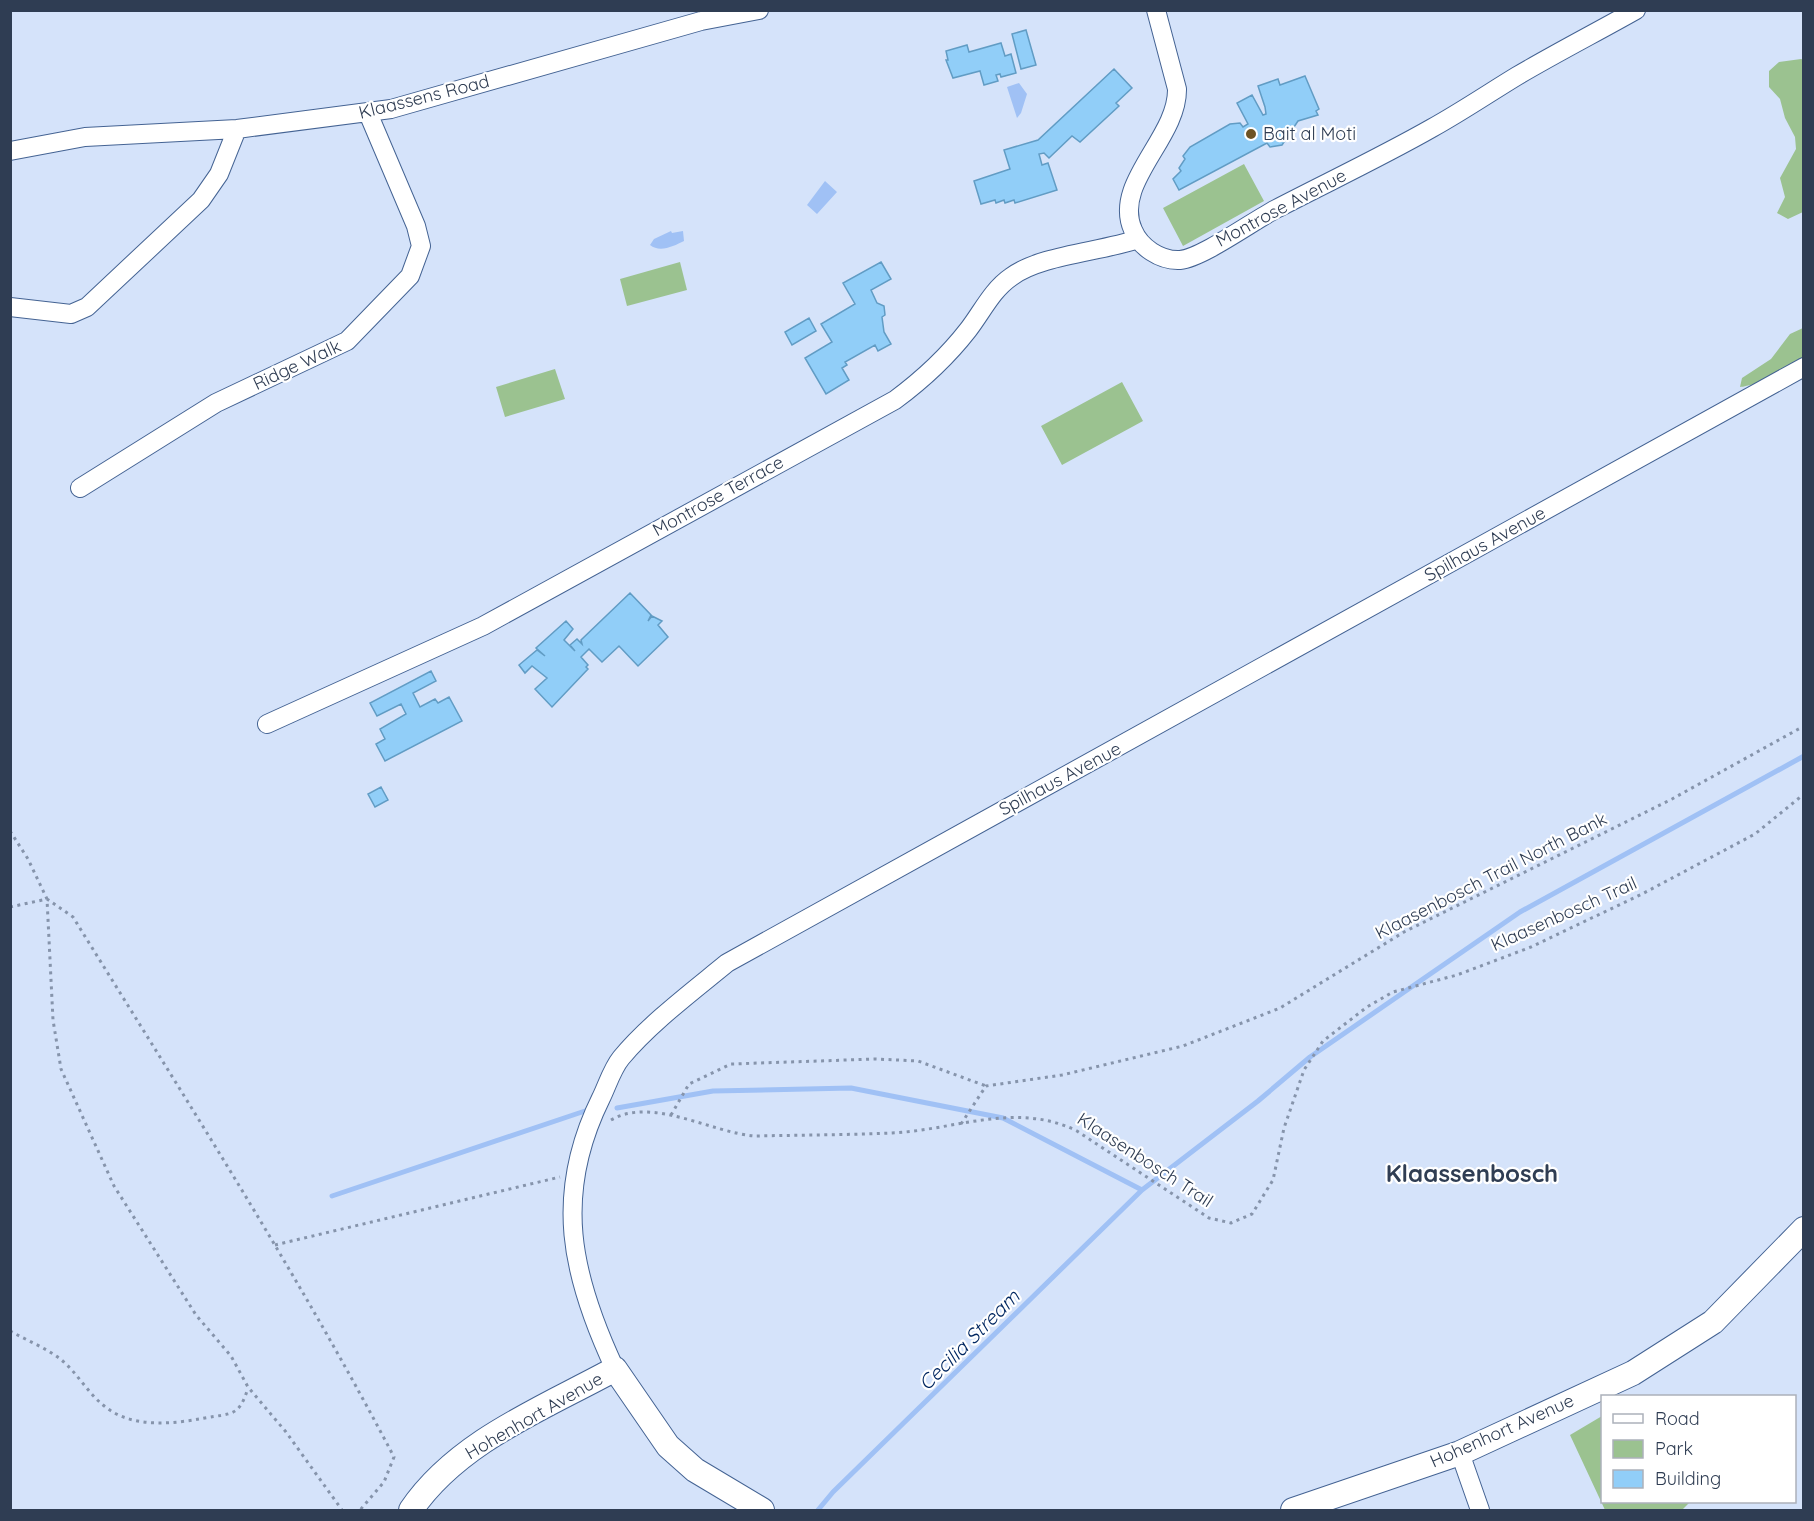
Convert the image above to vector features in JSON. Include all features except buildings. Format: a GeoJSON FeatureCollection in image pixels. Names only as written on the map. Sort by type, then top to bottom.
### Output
{"type":"FeatureCollection","features":[{"type":"Feature","properties":{"kind":"street","name":"Klaassens Road"},"geometry":{"type":"LineString","coordinates":[[10,151],[85,137],[237,129],[368,113],[479,85],[700,21],[759,10]]}},
{"type":"Feature","properties":{"kind":"street"},"geometry":{"type":"LineString","coordinates":[[1138,239],[1130,221],[1130,196],[1172,121],[1178,100],[1178,88],[1156,10]]}},
{"type":"Feature","properties":{"kind":"street","name":"Montrose Avenue"},"geometry":{"type":"LineString","coordinates":[[1138,239],[1162,257],[1181,260],[1192,256],[1274,210],[1432,128],[1519,75],[1636,10]]}},
{"type":"Feature","properties":{"kind":"street","name":"Ridge Walk"},"geometry":{"type":"LineString","coordinates":[[80,488],[216,403],[347,341],[410,276],[418,259],[420,246],[418,236],[368,113]]}},
{"type":"Feature","properties":{"kind":"street"},"geometry":{"type":"LineString","coordinates":[[10,308],[71,314],[87,307],[201,200],[219,174],[237,129]]}},
{"type":"Feature","properties":{"kind":"street","name":"Montrose Terrace"},"geometry":{"type":"LineString","coordinates":[[267,724],[483,626],[895,400],[915,385],[951,350],[996,290],[1020,271],[1041,263],[1112,248],[1138,239]]}},
{"type":"Feature","properties":{"kind":"street","name":"Spilhaus Avenue"},"geometry":{"type":"LineString","coordinates":[[615,1369],[592,1319],[575,1263],[572,1190],[589,1122],[620,1059],[685,997],[727,963],[1803,367]]}},
{"type":"Feature","properties":{"kind":"street","name":"Hohenhort Avenue"},"geometry":{"type":"LineString","coordinates":[[1293,1510],[1460,1453],[1633,1373],[1713,1322],[1771,1265],[1803,1229]]}},
{"type":"Feature","properties":{"kind":"street","name":"Hohenhort Avenue"},"geometry":{"type":"LineString","coordinates":[[411,1510],[440,1476],[474,1448],[615,1369],[668,1446],[695,1470],[762,1510]]}},
{"type":"Feature","properties":{"kind":"street"},"geometry":{"type":"LineString","coordinates":[[1460,1453],[1480,1510]]}},
{"type":"Feature","properties":{"kind":"path","name":"Klaasenbosch Trail North Bank"},"geometry":{"type":"LineString","coordinates":[[986,1086],[1062,1075],[1183,1046],[1280,1008],[1404,932],[1560,857],[1672,799],[1803,726]]}},
{"type":"Feature","properties":{"kind":"path","name":"Klaasenbosch Trail"},"geometry":{"type":"LineString","coordinates":[[606,1125],[613,1118],[629,1112],[671,1114],[740,1135],[895,1133],[961,1124],[997,1116],[1021,1116],[1058,1122],[1077,1131],[1209,1218],[1231,1223],[1252,1214],[1273,1180],[1284,1128],[1304,1070],[1323,1041],[1367,1007],[1393,992],[1457,975],[1531,947],[1642,894],[1755,834],[1803,795]]}},
{"type":"Feature","properties":{"kind":"path"},"geometry":{"type":"LineString","coordinates":[[10,831],[28,860],[47,899],[53,1020],[61,1069],[114,1186],[196,1315],[231,1356],[248,1387],[286,1432],[342,1510]]}},
{"type":"Feature","properties":{"kind":"path"},"geometry":{"type":"LineString","coordinates":[[10,907],[47,899],[73,917],[275,1245],[345,1365],[394,1457],[384,1482],[365,1509],[360,1510]]}},
{"type":"Feature","properties":{"kind":"path"},"geometry":{"type":"LineString","coordinates":[[671,1114],[689,1084],[731,1064],[876,1059],[918,1061],[986,1086],[961,1124]]}},
{"type":"Feature","properties":{"kind":"path"},"geometry":{"type":"LineString","coordinates":[[275,1245],[576,1173]]}},
{"type":"Feature","properties":{"kind":"path"},"geometry":{"type":"LineString","coordinates":[[10,1331],[60,1358],[104,1407],[126,1417],[152,1424],[177,1424],[230,1415],[242,1407],[248,1387]]}},
{"type":"Feature","properties":{"kind":"green space"},"geometry":{"type":"Polygon","coordinates":[[[1804,60],[1803,212],[1788,219],[1777,213],[1785,197],[1780,178],[1796,149],[1795,137],[1785,118],[1780,99],[1769,87],[1769,71],[1779,62],[1804,60]]]}},
{"type":"Feature","properties":{"kind":"green space"},"geometry":{"type":"Polygon","coordinates":[[[1244,164],[1264,201],[1183,246],[1163,208],[1244,164]]]}},
{"type":"Feature","properties":{"kind":"green space"},"geometry":{"type":"Polygon","coordinates":[[[680,262],[687,290],[627,306],[620,279],[680,262]]]}},
{"type":"Feature","properties":{"kind":"green space"},"geometry":{"type":"Polygon","coordinates":[[[1803,328],[1804,350],[1799,361],[1774,376],[1740,387],[1742,378],[1771,359],[1790,334],[1803,328]]]}},
{"type":"Feature","properties":{"kind":"green space"},"geometry":{"type":"Polygon","coordinates":[[[555,369],[565,399],[505,417],[496,387],[555,369]]]}},
{"type":"Feature","properties":{"kind":"green space"},"geometry":{"type":"Polygon","coordinates":[[[1122,382],[1143,421],[1062,465],[1041,426],[1122,382]]]}},
{"type":"Feature","properties":{"kind":"green space"},"geometry":{"type":"Polygon","coordinates":[[[1601,1417],[1601,1501],[1570,1435],[1601,1417]]]}},
{"type":"Feature","properties":{"kind":"green space"},"geometry":{"type":"Polygon","coordinates":[[[1602,1503],[1689,1503],[1682,1510],[1605,1510],[1602,1503]]]}},
{"type":"Feature","properties":{"kind":"water"},"geometry":{"type":"Polygon","coordinates":[[[1019,83],[1027,94],[1017,118],[1007,87],[1019,83]]]}},
{"type":"Feature","properties":{"kind":"water"},"geometry":{"type":"Polygon","coordinates":[[[825,181],[837,192],[817,214],[807,205],[825,181]]]}},
{"type":"Feature","properties":{"kind":"water"},"geometry":{"type":"Polygon","coordinates":[[[671,231],[672,233],[683,231],[684,241],[663,249],[650,245],[654,239],[671,231]]]}},
{"type":"Feature","properties":{"kind":"waterway"},"geometry":{"type":"LineString","coordinates":[[617,1108],[713,1091],[851,1088],[1003,1118],[1142,1190],[1258,1101],[1310,1057],[1520,912],[1804,756]]}},
{"type":"Feature","properties":{"kind":"waterway"},"geometry":{"type":"LineString","coordinates":[[332,1196],[585,1111]]}},
{"type":"Feature","properties":{"kind":"waterway","name":"Cecilia Stream"},"geometry":{"type":"LineString","coordinates":[[818,1510],[833,1492],[1142,1190]]}},
{"type":"Feature","properties":{"kind":"place","name":"Bait al Moti"},"geometry":{"type":"Point","coordinates":[1251,134]}},
{"type":"Feature","properties":{"kind":"district","name":"Klaassenbosch"},"geometry":{"type":"Point","coordinates":[1472,1174]}}]}
